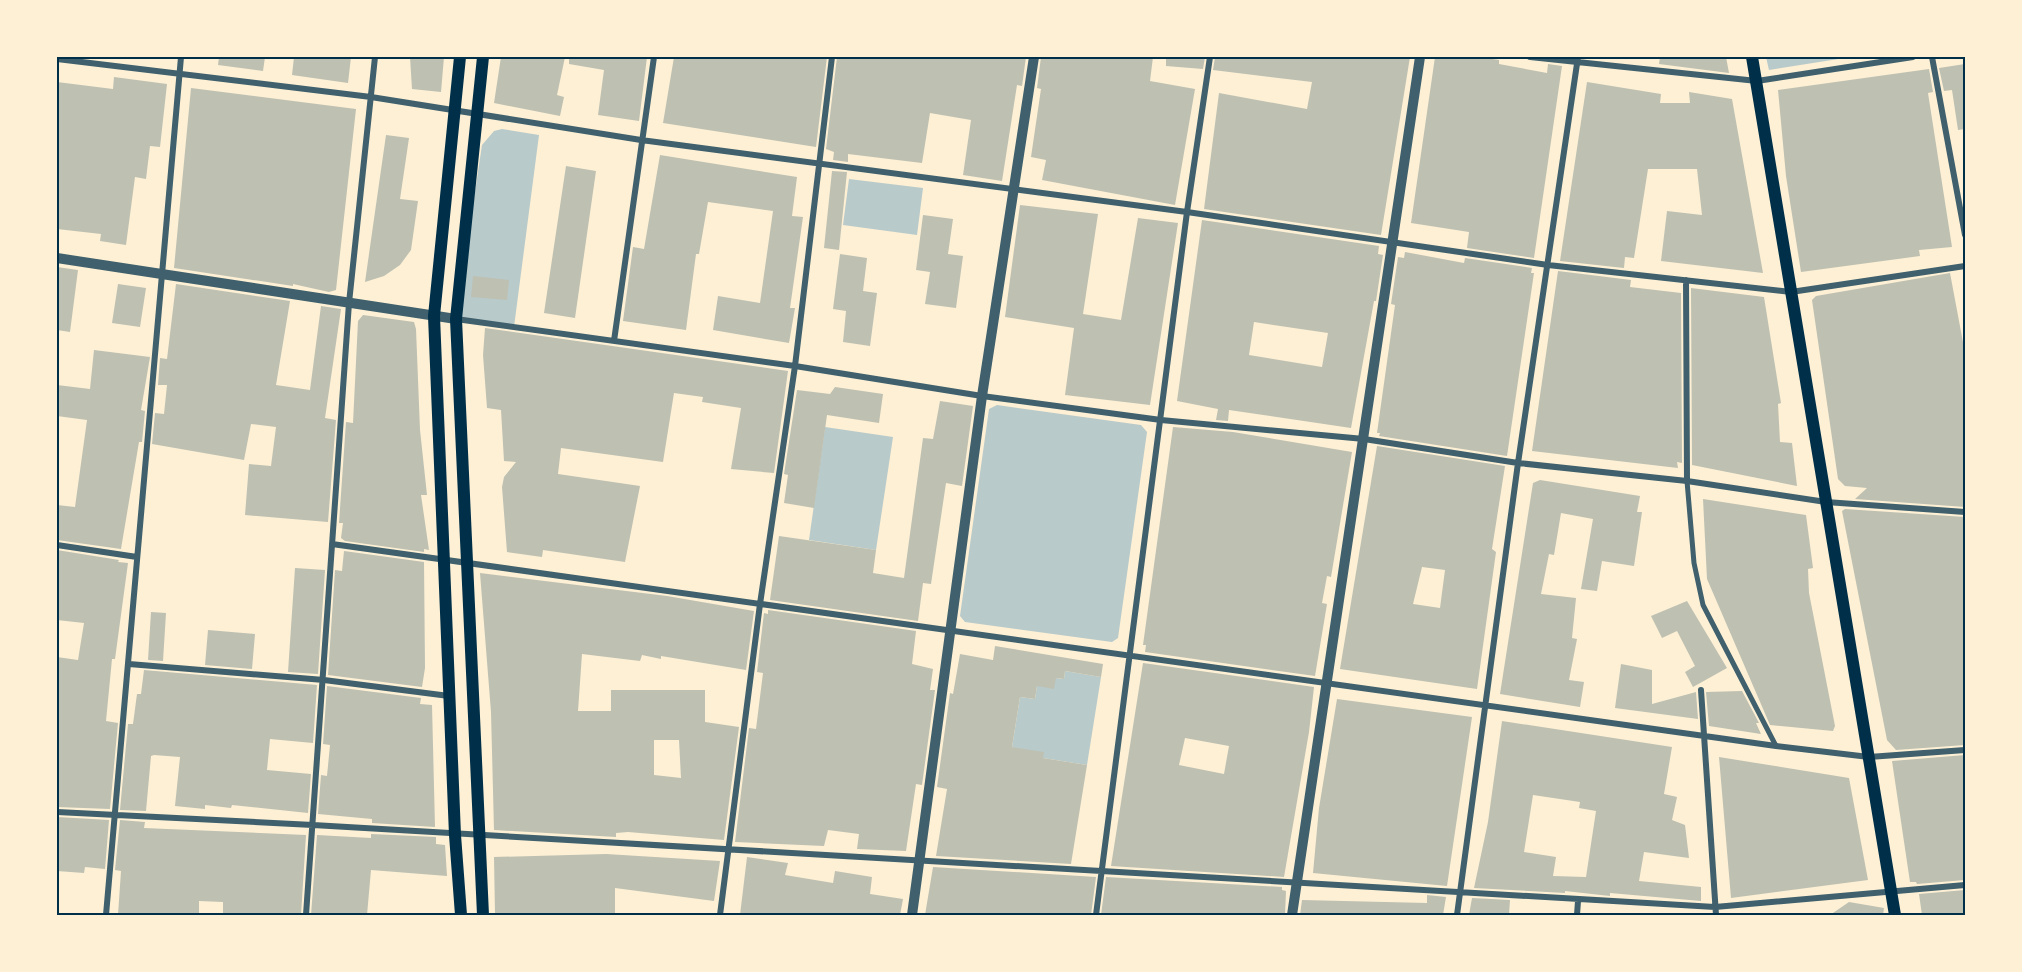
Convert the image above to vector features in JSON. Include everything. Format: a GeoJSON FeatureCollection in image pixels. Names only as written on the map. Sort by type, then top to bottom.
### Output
{"type":"FeatureCollection","features":[{"type":"Feature","properties":{"kind":"main road"},"geometry":{"type":"LineString","coordinates":[[460,57],[434,316],[455,835],[461,915]]}},
{"type":"Feature","properties":{"kind":"main road"},"geometry":{"type":"LineString","coordinates":[[483,57],[456,319],[483,915]]}},
{"type":"Feature","properties":{"kind":"main road"},"geometry":{"type":"LineString","coordinates":[[1752,57],[1895,915]]}},
{"type":"Feature","properties":{"kind":"street"},"geometry":{"type":"LineString","coordinates":[[106,915],[181,57]]}},
{"type":"Feature","properties":{"kind":"street"},"geometry":{"type":"LineString","coordinates":[[306,915],[349,303],[375,57]]}},
{"type":"Feature","properties":{"kind":"street"},"geometry":{"type":"LineString","coordinates":[[614,340],[654,57]]}},
{"type":"Feature","properties":{"kind":"street"},"geometry":{"type":"LineString","coordinates":[[720,915],[760,604],[795,366],[832,57]]}},
{"type":"Feature","properties":{"kind":"street"},"geometry":{"type":"LineString","coordinates":[[912,915],[982,396],[1034,57]]}},
{"type":"Feature","properties":{"kind":"street"},"geometry":{"type":"LineString","coordinates":[[1096,915],[1187,212],[1210,57]]}},
{"type":"Feature","properties":{"kind":"street"},"geometry":{"type":"LineString","coordinates":[[1292,915],[1420,57]]}},
{"type":"Feature","properties":{"kind":"street"},"geometry":{"type":"LineString","coordinates":[[1530,57],[1578,60],[1756,81],[1913,57]]}},
{"type":"Feature","properties":{"kind":"street"},"geometry":{"type":"LineString","coordinates":[[1932,57],[1965,235]]}},
{"type":"Feature","properties":{"kind":"street"},"geometry":{"type":"LineString","coordinates":[[57,58],[370,97],[476,112],[641,141],[1187,212],[1548,265],[1791,292],[1965,266]]}},
{"type":"Feature","properties":{"kind":"street"},"geometry":{"type":"LineString","coordinates":[[1457,915],[1518,462],[1578,60]]}},
{"type":"Feature","properties":{"kind":"street"},"geometry":{"type":"LineString","coordinates":[[57,258],[163,272],[434,316],[1161,420],[1364,439],[1518,462],[1687,481],[1826,502],[1965,512]]}},
{"type":"Feature","properties":{"kind":"street"},"geometry":{"type":"LineString","coordinates":[[1686,280],[1687,481],[1694,563],[1703,605],[1776,746]]}},
{"type":"Feature","properties":{"kind":"street"},"geometry":{"type":"LineString","coordinates":[[332,544],[1326,685],[1776,746],[1869,757],[1965,750]]}},
{"type":"Feature","properties":{"kind":"street"},"geometry":{"type":"LineString","coordinates":[[57,545],[136,557]]}},
{"type":"Feature","properties":{"kind":"street"},"geometry":{"type":"LineString","coordinates":[[129,664],[324,680],[449,696]]}},
{"type":"Feature","properties":{"kind":"street"},"geometry":{"type":"LineString","coordinates":[[1701,690],[1716,915]]}},
{"type":"Feature","properties":{"kind":"street"},"geometry":{"type":"LineString","coordinates":[[57,812],[1102,870],[1578,901],[1715,907],[1965,885]]}},
{"type":"Feature","properties":{"kind":"street"},"geometry":{"type":"LineString","coordinates":[[1576,915],[1578,901]]}},
{"type":"Feature","properties":{"kind":"shaded area"},"geometry":{"type":"Polygon","coordinates":[[[1766,57],[1851,57],[1769,70],[1766,57]]]}},
{"type":"Feature","properties":{"kind":"shaded area"},"geometry":{"type":"Polygon","coordinates":[[[502,129],[539,135],[514,327],[456,319],[482,145],[494,131],[502,129]]]}},
{"type":"Feature","properties":{"kind":"shaded area"},"geometry":{"type":"Polygon","coordinates":[[[849,179],[923,188],[917,235],[843,225],[849,179]]]}},
{"type":"Feature","properties":{"kind":"shaded area"},"geometry":{"type":"Polygon","coordinates":[[[997,405],[1141,425],[1147,432],[1118,638],[1112,642],[965,622],[960,616],[989,409],[997,405]]]}},
{"type":"Feature","properties":{"kind":"shaded area"},"geometry":{"type":"Polygon","coordinates":[[[825,427],[893,437],[876,550],[809,540],[825,427]]]}},
{"type":"Feature","properties":{"kind":"shaded area"},"geometry":{"type":"Polygon","coordinates":[[[1065,671],[1101,677],[1087,765],[1043,758],[1012,747],[1020,697],[1035,699],[1037,686],[1056,678],[1064,679],[1065,671]]]}},
{"type":"Feature","properties":{"kind":"building"},"geometry":{"type":"Polygon","coordinates":[[[219,57],[265,57],[263,71],[218,65],[219,57]]]}},
{"type":"Feature","properties":{"kind":"building"},"geometry":{"type":"Polygon","coordinates":[[[294,57],[351,57],[348,83],[292,75],[294,57]]]}},
{"type":"Feature","properties":{"kind":"building"},"geometry":{"type":"Polygon","coordinates":[[[410,57],[444,57],[441,92],[412,89],[410,57]]]}},
{"type":"Feature","properties":{"kind":"building"},"geometry":{"type":"Polygon","coordinates":[[[501,57],[565,57],[557,95],[564,97],[560,116],[494,103],[501,57]]]}},
{"type":"Feature","properties":{"kind":"building"},"geometry":{"type":"Polygon","coordinates":[[[569,57],[647,57],[639,121],[598,115],[604,70],[569,64],[569,57]]]}},
{"type":"Feature","properties":{"kind":"building"},"geometry":{"type":"Polygon","coordinates":[[[674,57],[827,57],[816,147],[663,123],[674,57]]]}},
{"type":"Feature","properties":{"kind":"building"},"geometry":{"type":"Polygon","coordinates":[[[837,57],[1026,57],[1022,86],[1017,85],[1002,181],[963,175],[971,120],[930,113],[922,163],[848,154],[848,162],[833,160],[834,152],[826,149],[837,57]]]}},
{"type":"Feature","properties":{"kind":"building"},"geometry":{"type":"Polygon","coordinates":[[[1041,57],[1153,57],[1150,81],[1195,89],[1175,205],[1042,180],[1046,160],[1031,157],[1041,89],[1037,88],[1041,57]]]}},
{"type":"Feature","properties":{"kind":"building"},"geometry":{"type":"Polygon","coordinates":[[[1166,57],[1205,57],[1203,69],[1166,66],[1166,57]]]}},
{"type":"Feature","properties":{"kind":"building"},"geometry":{"type":"Polygon","coordinates":[[[1215,57],[1410,57],[1381,235],[1204,209],[1219,93],[1307,109],[1312,82],[1213,70],[1215,57]]]}},
{"type":"Feature","properties":{"kind":"building"},"geometry":{"type":"Polygon","coordinates":[[[1435,57],[1480,57],[1499,60],[1499,64],[1547,73],[1548,64],[1562,66],[1534,258],[1467,248],[1469,232],[1411,223],[1435,57]]]}},
{"type":"Feature","properties":{"kind":"building"},"geometry":{"type":"Polygon","coordinates":[[[1660,57],[1726,57],[1729,73],[1659,64],[1660,57]]]}},
{"type":"Feature","properties":{"kind":"building"},"geometry":{"type":"Polygon","coordinates":[[[1965,64],[1965,129],[1958,130],[1952,90],[1944,91],[1939,68],[1965,64]]]}},
{"type":"Feature","properties":{"kind":"building"},"geometry":{"type":"Polygon","coordinates":[[[1929,69],[1933,92],[1928,93],[1952,247],[1919,250],[1920,256],[1801,272],[1786,176],[1778,90],[1929,69]]]}},
{"type":"Feature","properties":{"kind":"building"},"geometry":{"type":"Polygon","coordinates":[[[114,77],[167,84],[160,147],[150,146],[146,179],[135,177],[126,245],[100,241],[101,234],[57,229],[57,82],[113,89],[114,77]]]}},
{"type":"Feature","properties":{"kind":"building"},"geometry":{"type":"Polygon","coordinates":[[[1587,82],[1661,94],[1660,103],[1690,103],[1689,92],[1732,99],[1763,273],[1661,261],[1667,211],[1702,215],[1697,169],[1648,169],[1634,258],[1625,257],[1624,268],[1560,261],[1587,82]]]}},
{"type":"Feature","properties":{"kind":"building"},"geometry":{"type":"Polygon","coordinates":[[[191,88],[356,109],[336,290],[329,292],[293,284],[293,286],[174,268],[191,88]]]}},
{"type":"Feature","properties":{"kind":"building"},"geometry":{"type":"Polygon","coordinates":[[[386,135],[409,138],[400,199],[418,201],[411,250],[400,265],[384,276],[365,282],[386,135]]]}},
{"type":"Feature","properties":{"kind":"building"},"geometry":{"type":"Polygon","coordinates":[[[660,155],[797,177],[792,216],[803,217],[790,308],[795,308],[789,343],[713,330],[718,296],[760,303],[773,211],[708,202],[699,254],[696,254],[686,330],[623,321],[633,247],[644,249],[660,155]]]}},
{"type":"Feature","properties":{"kind":"building"},"geometry":{"type":"Polygon","coordinates":[[[566,166],[596,171],[575,318],[544,313],[566,166]]]}},
{"type":"Feature","properties":{"kind":"building"},"geometry":{"type":"Polygon","coordinates":[[[832,171],[847,172],[839,250],[824,248],[832,171]]]}},
{"type":"Feature","properties":{"kind":"building"},"geometry":{"type":"Polygon","coordinates":[[[1020,205],[1098,214],[1083,314],[1121,320],[1138,218],[1178,223],[1150,405],[1065,395],[1074,328],[1005,317],[1020,205]]]}},
{"type":"Feature","properties":{"kind":"building"},"geometry":{"type":"Polygon","coordinates":[[[923,215],[953,219],[948,254],[963,256],[956,308],[925,304],[930,272],[916,270],[923,215]]]}},
{"type":"Feature","properties":{"kind":"building"},"geometry":{"type":"Polygon","coordinates":[[[1202,220],[1379,246],[1378,254],[1383,255],[1376,301],[1374,301],[1351,428],[1229,410],[1228,421],[1216,420],[1218,409],[1177,401],[1202,220]],[[1254,322],[1249,355],[1322,367],[1328,333],[1254,322]]]}},
{"type":"Feature","properties":{"kind":"building"},"geometry":{"type":"Polygon","coordinates":[[[1405,252],[1464,263],[1465,258],[1532,268],[1531,273],[1534,273],[1507,456],[1379,436],[1380,433],[1377,433],[1395,305],[1391,304],[1398,257],[1404,258],[1405,252]]]}},
{"type":"Feature","properties":{"kind":"building"},"geometry":{"type":"Polygon","coordinates":[[[840,254],[867,258],[863,291],[877,293],[870,346],[843,342],[846,311],[833,309],[840,254]]]}},
{"type":"Feature","properties":{"kind":"building"},"geometry":{"type":"Polygon","coordinates":[[[57,267],[78,270],[70,332],[57,330],[57,267]]]}},
{"type":"Feature","properties":{"kind":"building"},"geometry":{"type":"Polygon","coordinates":[[[1558,271],[1631,280],[1630,287],[1681,293],[1682,463],[1677,462],[1678,468],[1532,451],[1558,271]]]}},
{"type":"Feature","properties":{"kind":"building"},"geometry":{"type":"Polygon","coordinates":[[[1950,273],[1965,353],[1965,507],[1855,499],[1867,488],[1845,486],[1838,479],[1812,300],[1816,296],[1950,273]]]}},
{"type":"Feature","properties":{"kind":"building"},"geometry":{"type":"Polygon","coordinates":[[[473,276],[509,280],[507,300],[471,297],[473,276]]]}},
{"type":"Feature","properties":{"kind":"building"},"geometry":{"type":"Polygon","coordinates":[[[118,284],[146,288],[140,327],[112,323],[118,284]]]}},
{"type":"Feature","properties":{"kind":"building"},"geometry":{"type":"Polygon","coordinates":[[[176,284],[290,301],[276,385],[310,390],[321,306],[341,309],[325,418],[336,420],[328,522],[245,515],[249,464],[271,466],[276,427],[251,424],[244,460],[152,444],[155,413],[164,414],[167,385],[158,385],[160,358],[167,359],[176,284]]]}},
{"type":"Feature","properties":{"kind":"building"},"geometry":{"type":"Polygon","coordinates":[[[1691,288],[1764,297],[1781,403],[1778,404],[1780,442],[1792,443],[1797,486],[1692,465],[1691,288]]]}},
{"type":"Feature","properties":{"kind":"building"},"geometry":{"type":"Polygon","coordinates":[[[363,315],[414,322],[416,329],[420,430],[427,495],[421,495],[429,550],[424,549],[424,552],[345,541],[341,538],[343,523],[339,523],[346,422],[353,423],[358,321],[363,315]]]}},
{"type":"Feature","properties":{"kind":"building"},"geometry":{"type":"Polygon","coordinates":[[[485,328],[788,371],[774,473],[731,469],[741,408],[702,402],[703,397],[674,393],[663,462],[561,448],[558,474],[640,486],[625,562],[543,550],[542,557],[507,552],[502,487],[504,477],[516,462],[504,461],[501,410],[487,408],[483,355],[485,328]]]}},
{"type":"Feature","properties":{"kind":"building"},"geometry":{"type":"Polygon","coordinates":[[[94,350],[150,357],[141,410],[145,411],[142,442],[139,442],[121,549],[57,540],[57,505],[75,507],[87,420],[57,416],[57,385],[90,389],[94,350]]]}},
{"type":"Feature","properties":{"kind":"building"},"geometry":{"type":"Polygon","coordinates":[[[835,387],[883,394],[879,423],[827,415],[814,508],[784,503],[788,475],[784,474],[797,390],[830,394],[835,387]]]}},
{"type":"Feature","properties":{"kind":"building"},"geometry":{"type":"Polygon","coordinates":[[[940,401],[973,406],[962,486],[946,483],[931,584],[923,583],[918,621],[770,600],[779,536],[876,550],[873,573],[904,578],[923,438],[933,439],[940,401]]]}},
{"type":"Feature","properties":{"kind":"building"},"geometry":{"type":"Polygon","coordinates":[[[1173,427],[1233,432],[1352,452],[1331,577],[1327,576],[1322,603],[1327,604],[1315,676],[1145,652],[1146,645],[1143,645],[1173,427]]]}},
{"type":"Feature","properties":{"kind":"building"},"geometry":{"type":"Polygon","coordinates":[[[1377,446],[1505,466],[1492,549],[1496,552],[1477,689],[1340,669],[1377,446]],[[1422,567],[1413,604],[1440,608],[1445,570],[1422,567]]]}},
{"type":"Feature","properties":{"kind":"building"},"geometry":{"type":"Polygon","coordinates":[[[1540,480],[1640,496],[1637,512],[1642,512],[1634,566],[1602,561],[1597,591],[1581,589],[1593,519],[1561,513],[1554,555],[1549,554],[1541,594],[1576,598],[1572,638],[1577,639],[1569,680],[1584,682],[1580,707],[1500,694],[1533,483],[1540,480]]]}},
{"type":"Feature","properties":{"kind":"building"},"geometry":{"type":"Polygon","coordinates":[[[1703,499],[1806,515],[1813,568],[1808,569],[1809,593],[1835,726],[1833,731],[1770,725],[1707,579],[1703,499]]]}},
{"type":"Feature","properties":{"kind":"building"},"geometry":{"type":"Polygon","coordinates":[[[1845,509],[1965,517],[1965,745],[1896,750],[1887,740],[1842,511],[1845,509]]]}},
{"type":"Feature","properties":{"kind":"building"},"geometry":{"type":"Polygon","coordinates":[[[57,550],[128,563],[115,659],[112,659],[106,721],[118,723],[110,809],[57,807],[57,657],[78,660],[84,623],[57,620],[57,550]]]}},
{"type":"Feature","properties":{"kind":"building"},"geometry":{"type":"Polygon","coordinates":[[[344,551],[424,562],[425,668],[422,687],[328,675],[335,570],[342,571],[344,551]]]}},
{"type":"Feature","properties":{"kind":"building"},"geometry":{"type":"Polygon","coordinates":[[[295,568],[325,570],[318,674],[288,672],[295,568]]]}},
{"type":"Feature","properties":{"kind":"building"},"geometry":{"type":"Polygon","coordinates":[[[480,573],[667,596],[754,611],[746,670],[661,656],[661,659],[642,655],[640,661],[582,654],[578,711],[611,711],[611,690],[705,690],[705,722],[739,727],[724,840],[628,832],[616,833],[616,837],[494,830],[491,712],[480,573]],[[654,740],[654,775],[681,778],[679,740],[654,740]]]}},
{"type":"Feature","properties":{"kind":"building"},"geometry":{"type":"Polygon","coordinates":[[[1687,601],[1727,668],[1693,687],[1685,672],[1695,666],[1677,631],[1662,638],[1651,616],[1687,601]]]}},
{"type":"Feature","properties":{"kind":"building"},"geometry":{"type":"Polygon","coordinates":[[[768,610],[916,631],[912,664],[933,669],[930,690],[935,690],[922,785],[916,784],[906,851],[857,849],[859,834],[828,830],[824,846],[735,842],[749,728],[756,729],[763,673],[757,672],[764,613],[768,614],[768,610]]]}},
{"type":"Feature","properties":{"kind":"building"},"geometry":{"type":"Polygon","coordinates":[[[151,612],[166,613],[163,661],[148,660],[151,612]]]}},
{"type":"Feature","properties":{"kind":"building"},"geometry":{"type":"Polygon","coordinates":[[[208,630],[255,634],[252,669],[205,665],[208,630]]]}},
{"type":"Feature","properties":{"kind":"building"},"geometry":{"type":"Polygon","coordinates":[[[995,646],[1103,664],[1101,677],[1065,671],[1064,679],[1056,678],[1054,689],[1037,686],[1035,699],[1020,697],[1012,747],[1044,752],[1043,758],[1087,765],[1071,864],[936,856],[947,789],[937,787],[950,693],[953,694],[960,654],[993,660],[995,646]]]}},
{"type":"Feature","properties":{"kind":"building"},"geometry":{"type":"Polygon","coordinates":[[[1143,663],[1314,687],[1309,732],[1284,877],[1111,866],[1143,663]],[[1185,738],[1179,765],[1224,774],[1229,746],[1185,738]]]}},
{"type":"Feature","properties":{"kind":"building"},"geometry":{"type":"Polygon","coordinates":[[[1621,664],[1652,670],[1652,704],[1696,692],[1698,719],[1615,708],[1621,664]]]}},
{"type":"Feature","properties":{"kind":"building"},"geometry":{"type":"Polygon","coordinates":[[[144,670],[317,685],[313,743],[270,739],[267,770],[311,774],[308,813],[232,805],[231,808],[205,805],[205,809],[175,806],[180,757],[154,755],[151,756],[146,811],[120,810],[128,724],[133,724],[137,694],[141,694],[144,670]]]}},
{"type":"Feature","properties":{"kind":"building"},"geometry":{"type":"Polygon","coordinates":[[[327,686],[421,698],[420,704],[432,705],[435,827],[372,823],[372,819],[318,814],[321,775],[327,776],[330,745],[323,744],[327,686]]]}},
{"type":"Feature","properties":{"kind":"building"},"geometry":{"type":"Polygon","coordinates":[[[1742,691],[1759,723],[1756,723],[1761,734],[1709,726],[1706,692],[1742,691]]]}},
{"type":"Feature","properties":{"kind":"building"},"geometry":{"type":"Polygon","coordinates":[[[1337,699],[1472,717],[1447,886],[1313,873],[1319,808],[1337,699]]]}},
{"type":"Feature","properties":{"kind":"building"},"geometry":{"type":"Polygon","coordinates":[[[1502,721],[1672,747],[1664,794],[1677,797],[1672,820],[1685,825],[1689,858],[1644,852],[1639,881],[1701,887],[1701,901],[1610,893],[1610,896],[1565,891],[1565,893],[1474,888],[1488,822],[1502,721]],[[1533,795],[1524,852],[1556,857],[1553,876],[1586,877],[1596,811],[1579,808],[1580,802],[1533,795]]]}},
{"type":"Feature","properties":{"kind":"building"},"geometry":{"type":"Polygon","coordinates":[[[1965,755],[1965,880],[1917,884],[1910,882],[1892,761],[1965,755]]]}},
{"type":"Feature","properties":{"kind":"building"},"geometry":{"type":"Polygon","coordinates":[[[1719,757],[1849,778],[1868,880],[1731,898],[1719,757]]]}},
{"type":"Feature","properties":{"kind":"building"},"geometry":{"type":"Polygon","coordinates":[[[57,817],[109,820],[105,869],[85,867],[84,873],[57,871],[57,817]]]}},
{"type":"Feature","properties":{"kind":"building"},"geometry":{"type":"Polygon","coordinates":[[[120,820],[145,822],[144,828],[306,835],[301,915],[223,915],[223,902],[199,901],[199,915],[118,915],[121,871],[115,870],[120,820]]]}},
{"type":"Feature","properties":{"kind":"building"},"geometry":{"type":"Polygon","coordinates":[[[371,834],[436,837],[436,844],[445,845],[447,876],[371,870],[367,915],[311,915],[317,835],[371,838],[371,834]]]}},
{"type":"Feature","properties":{"kind":"building"},"geometry":{"type":"Polygon","coordinates":[[[606,854],[720,861],[714,901],[615,888],[615,915],[495,915],[494,857],[606,854]]]}},
{"type":"Feature","properties":{"kind":"building"},"geometry":{"type":"Polygon","coordinates":[[[747,857],[788,863],[785,875],[833,883],[835,871],[872,877],[870,894],[903,899],[900,915],[740,915],[747,857]]]}},
{"type":"Feature","properties":{"kind":"building"},"geometry":{"type":"Polygon","coordinates":[[[933,867],[1096,877],[1091,915],[925,915],[933,867]]]}},
{"type":"Feature","properties":{"kind":"building"},"geometry":{"type":"Polygon","coordinates":[[[1106,877],[1282,887],[1282,890],[1286,891],[1285,915],[1101,915],[1106,877]]]}},
{"type":"Feature","properties":{"kind":"building"},"geometry":{"type":"Polygon","coordinates":[[[1965,890],[1965,915],[1922,915],[1919,894],[1965,890]]]}},
{"type":"Feature","properties":{"kind":"building"},"geometry":{"type":"Polygon","coordinates":[[[1427,895],[1446,897],[1443,915],[1300,915],[1302,900],[1427,903],[1427,895]]]}},
{"type":"Feature","properties":{"kind":"building"},"geometry":{"type":"Polygon","coordinates":[[[1472,898],[1510,900],[1509,915],[1469,915],[1472,898]]]}},
{"type":"Feature","properties":{"kind":"building"},"geometry":{"type":"Polygon","coordinates":[[[1849,902],[1884,908],[1883,915],[1830,915],[1849,902]]]}}]}
